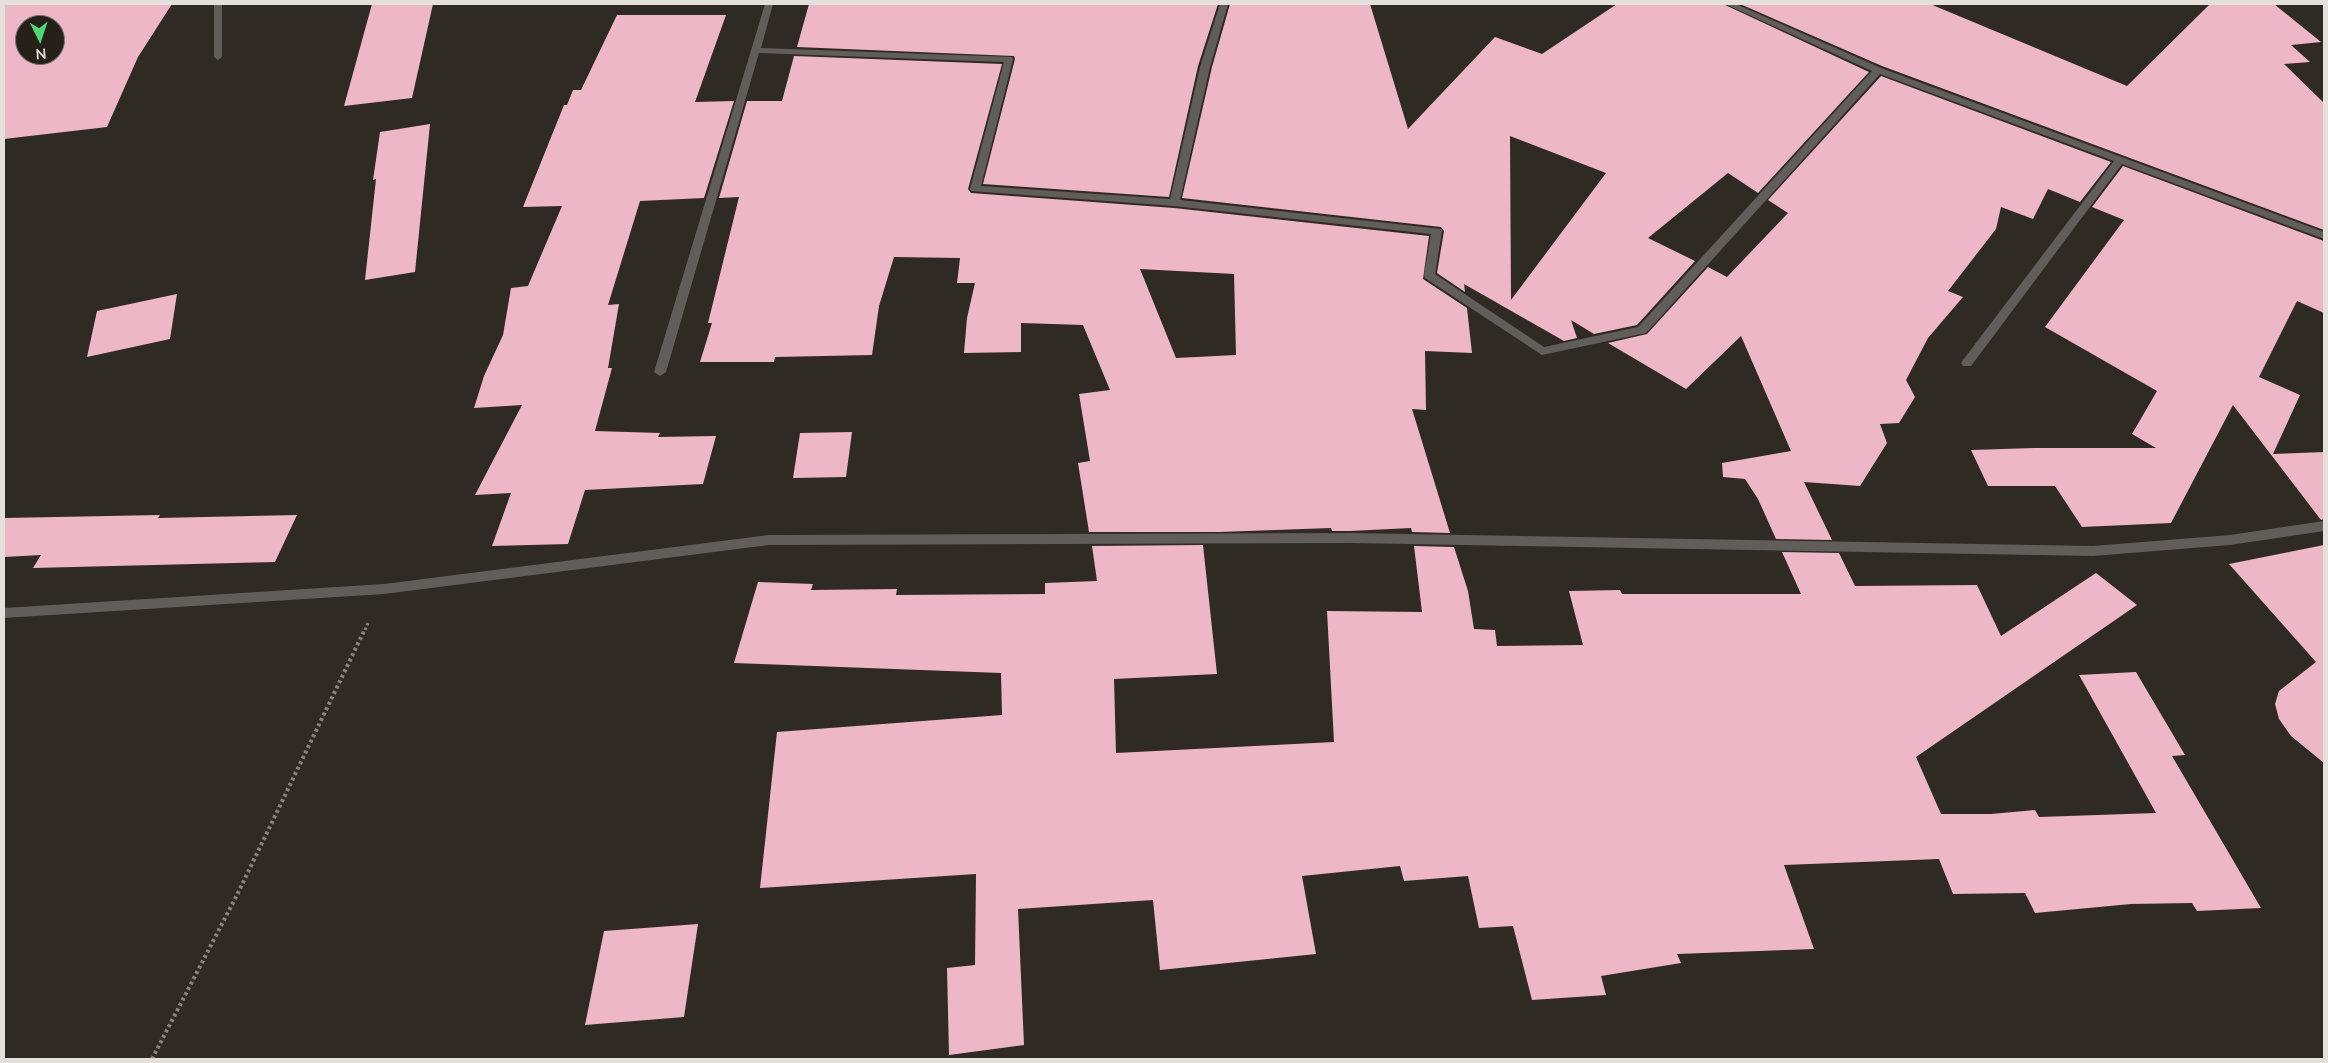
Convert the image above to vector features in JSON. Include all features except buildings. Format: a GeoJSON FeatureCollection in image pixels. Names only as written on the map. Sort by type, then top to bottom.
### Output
{"type":"FeatureCollection","features":[{"type":"Feature","properties":{"kind":"street"},"geometry":{"type":"LineString","coordinates":[[218,4],[218,57]]}},
{"type":"Feature","properties":{"kind":"street"},"geometry":{"type":"LineString","coordinates":[[660,372],[769,4]]}},
{"type":"Feature","properties":{"kind":"street"},"geometry":{"type":"LineString","coordinates":[[1174,203],[1205,67],[1224,4]]}},
{"type":"Feature","properties":{"kind":"street"},"geometry":{"type":"LineString","coordinates":[[1729,4],[1878,70],[2324,236]]}},
{"type":"Feature","properties":{"kind":"street"},"geometry":{"type":"LineString","coordinates":[[755,50],[1009,59],[975,189],[1174,203],[1437,231],[1429,275],[1542,351],[1642,330],[1878,70]]}},
{"type":"Feature","properties":{"kind":"street"},"geometry":{"type":"LineString","coordinates":[[1967,363],[2121,159]]}},
{"type":"Feature","properties":{"kind":"street"},"geometry":{"type":"LineString","coordinates":[[4,613],[384,589],[769,540],[1350,538],[2093,551],[2230,540],[2324,526]]}},
{"type":"Feature","properties":{"kind":"path"},"geometry":{"type":"LineString","coordinates":[[152,1059],[237,895],[384,589]]}}]}
